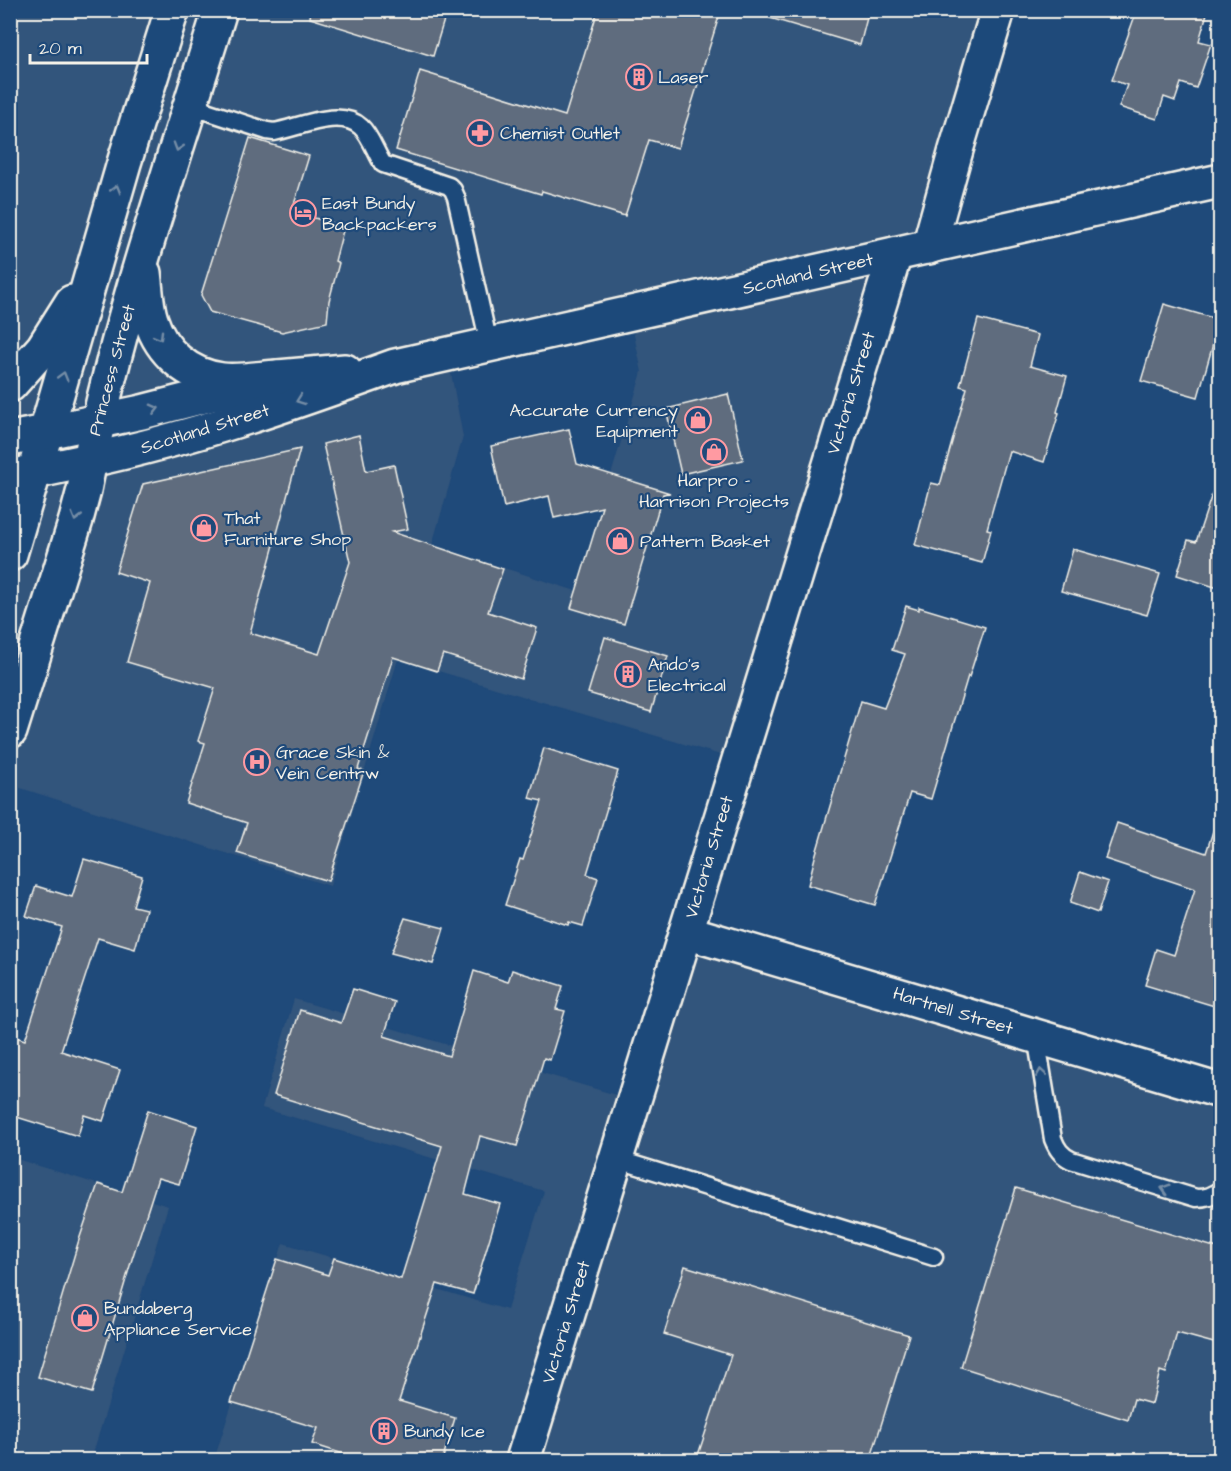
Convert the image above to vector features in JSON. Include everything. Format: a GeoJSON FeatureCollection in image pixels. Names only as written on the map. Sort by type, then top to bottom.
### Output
{"type":"FeatureCollection","features":[{"type":"Feature","properties":{"kind":"street"},"geometry":{"type":"LineString","coordinates":[[10,554],[23,475],[46,432],[127,154],[172,10]]}},
{"type":"Feature","properties":{"kind":"street","name":"Princess Street"},"geometry":{"type":"LineString","coordinates":[[10,731],[76,520],[110,372],[142,259],[220,10]]}},
{"type":"Feature","properties":{"kind":"street"},"geometry":{"type":"LineString","coordinates":[[929,247],[998,10]]}},
{"type":"Feature","properties":{"kind":"street","name":"Scotland Street"},"geometry":{"type":"LineString","coordinates":[[23,475],[134,451],[279,407],[395,366],[1221,181]]}},
{"type":"Feature","properties":{"kind":"street","name":"Victoria Street"},"geometry":{"type":"LineString","coordinates":[[524,1461],[895,254]]}},
{"type":"Feature","properties":{"kind":"street"},"geometry":{"type":"LineString","coordinates":[[10,384],[43,348],[96,259]]}},
{"type":"Feature","properties":{"kind":"street"},"geometry":{"type":"LineString","coordinates":[[142,259],[150,317],[156,332],[172,356],[186,367],[213,379],[224,381],[278,377]]}},
{"type":"Feature","properties":{"kind":"street","name":"Scotland Street"},"geometry":{"type":"LineString","coordinates":[[10,439],[142,412],[278,377],[395,366]]}},
{"type":"Feature","properties":{"kind":"street","name":"Hartnell Street"},"geometry":{"type":"LineString","coordinates":[[686,932],[1221,1091]]}},
{"type":"Feature","properties":{"kind":"lane"},"geometry":{"type":"LineString","coordinates":[[190,106],[274,132],[328,119],[342,119],[355,123],[363,129],[383,164],[449,186],[456,197],[489,344]]}},
{"type":"Feature","properties":{"kind":"lane"},"geometry":{"type":"LineString","coordinates":[[1036,1036],[1053,1139],[1062,1155],[1071,1160],[1196,1198],[1205,1198],[1221,1190]]}},
{"type":"Feature","properties":{"kind":"lane"},"geometry":{"type":"LineString","coordinates":[[616,1158],[934,1257]]}},
{"type":"Feature","properties":{"kind":"shaded area"},"geometry":{"type":"Polygon","coordinates":[[[10,11],[1004,11],[932,249],[897,257],[741,761],[398,659],[330,886],[11,785],[10,11]],[[630,316],[448,357],[463,437],[432,545],[576,591],[642,372],[630,316]]]}},
{"type":"Feature","properties":{"kind":"shaded area"},"geometry":{"type":"Polygon","coordinates":[[[687,934],[1220,1094],[1220,1460],[214,1460],[283,1243],[507,1310],[544,1191],[262,1108],[294,999],[636,1101],[687,934]]]}},
{"type":"Feature","properties":{"kind":"shaded area"},"geometry":{"type":"Polygon","coordinates":[[[10,1157],[168,1206],[91,1460],[11,1460],[10,1157]]]}},
{"type":"Feature","properties":{"kind":"building"},"geometry":{"type":"Polygon","coordinates":[[[311,10],[447,10],[433,56],[310,18],[311,10]]]}},
{"type":"Feature","properties":{"kind":"building"},"geometry":{"type":"Polygon","coordinates":[[[598,10],[721,10],[678,148],[649,140],[625,216],[542,191],[541,194],[396,150],[420,71],[565,116],[598,10]]]}},
{"type":"Feature","properties":{"kind":"building"},"geometry":{"type":"Polygon","coordinates":[[[771,10],[869,10],[860,45],[770,18],[771,10]]]}},
{"type":"Feature","properties":{"kind":"building"},"geometry":{"type":"Polygon","coordinates":[[[1137,10],[1208,10],[1199,41],[1211,44],[1196,88],[1181,83],[1175,101],[1164,97],[1157,119],[1119,107],[1127,85],[1112,80],[1137,10]]]}},
{"type":"Feature","properties":{"kind":"building"},"geometry":{"type":"Polygon","coordinates":[[[250,138],[309,156],[292,211],[344,227],[335,261],[339,263],[329,301],[327,322],[282,332],[210,312],[201,295],[250,138]]]}},
{"type":"Feature","properties":{"kind":"building"},"geometry":{"type":"Polygon","coordinates":[[[1164,304],[1220,320],[1198,397],[1141,381],[1164,304]]]}},
{"type":"Feature","properties":{"kind":"building"},"geometry":{"type":"Polygon","coordinates":[[[978,319],[1038,335],[1030,366],[1067,376],[1057,412],[1059,413],[1044,462],[1009,451],[987,529],[991,530],[982,563],[915,545],[931,483],[940,485],[967,388],[960,386],[978,319]]]}},
{"type":"Feature","properties":{"kind":"building"},"geometry":{"type":"Polygon","coordinates":[[[728,394],[743,460],[681,474],[666,409],[728,394]]]}},
{"type":"Feature","properties":{"kind":"building"},"geometry":{"type":"Polygon","coordinates":[[[569,429],[577,464],[670,493],[663,494],[624,624],[571,608],[602,507],[554,518],[549,496],[504,507],[491,446],[569,429]]]}},
{"type":"Feature","properties":{"kind":"building"},"geometry":{"type":"Polygon","coordinates":[[[359,435],[366,471],[394,465],[408,529],[392,532],[503,569],[488,612],[537,628],[521,679],[443,654],[437,671],[393,657],[358,769],[364,771],[328,881],[237,853],[247,823],[186,803],[205,743],[198,741],[215,688],[127,662],[150,583],[116,572],[143,484],[300,449],[250,633],[319,654],[350,562],[323,444],[359,435]]]}},
{"type":"Feature","properties":{"kind":"building"},"geometry":{"type":"Polygon","coordinates":[[[1215,485],[1221,486],[1221,589],[1177,575],[1188,540],[1196,542],[1215,485]]]}},
{"type":"Feature","properties":{"kind":"building"},"geometry":{"type":"Polygon","coordinates":[[[1073,549],[1160,574],[1147,615],[1061,591],[1073,549]]]}},
{"type":"Feature","properties":{"kind":"building"},"geometry":{"type":"Polygon","coordinates":[[[906,606],[919,610],[919,607],[985,627],[931,799],[910,793],[875,905],[808,885],[861,701],[884,708],[905,654],[892,650],[906,606]]]}},
{"type":"Feature","properties":{"kind":"building","name":"Ando's Electrical"},"geometry":{"type":"Polygon","coordinates":[[[605,637],[668,656],[651,712],[588,693],[605,637]]]}},
{"type":"Feature","properties":{"kind":"building"},"geometry":{"type":"Polygon","coordinates":[[[544,748],[618,771],[587,874],[598,878],[583,926],[569,922],[568,925],[505,905],[520,859],[523,860],[542,801],[529,798],[544,748]]]}},
{"type":"Feature","properties":{"kind":"building"},"geometry":{"type":"Polygon","coordinates":[[[1117,823],[1206,853],[1213,831],[1221,832],[1221,1008],[1145,985],[1156,949],[1174,955],[1195,889],[1105,859],[1117,823]]]}},
{"type":"Feature","properties":{"kind":"building"},"geometry":{"type":"Polygon","coordinates":[[[84,859],[142,876],[133,906],[146,909],[135,949],[98,938],[61,1051],[120,1070],[103,1121],[84,1115],[78,1136],[10,1115],[10,1035],[25,1040],[62,927],[26,916],[36,886],[72,897],[84,859]]]}},
{"type":"Feature","properties":{"kind":"building"},"geometry":{"type":"Polygon","coordinates":[[[1080,872],[1108,882],[1098,913],[1070,903],[1080,872]]]}},
{"type":"Feature","properties":{"kind":"building"},"geometry":{"type":"Polygon","coordinates":[[[405,918],[444,928],[433,964],[391,953],[405,918]]]}},
{"type":"Feature","properties":{"kind":"building"},"geometry":{"type":"Polygon","coordinates":[[[512,970],[563,986],[556,1009],[565,1011],[550,1060],[544,1058],[517,1146],[480,1136],[465,1194],[500,1204],[473,1294],[437,1284],[399,1401],[455,1418],[442,1461],[365,1461],[312,1444],[318,1428],[231,1402],[277,1259],[328,1275],[334,1258],[401,1279],[442,1146],[274,1095],[300,1010],[341,1023],[353,989],[395,1002],[384,1036],[449,1056],[474,971],[508,982],[512,970]]]}},
{"type":"Feature","properties":{"kind":"building"},"geometry":{"type":"Polygon","coordinates":[[[148,1110],[197,1126],[179,1184],[158,1178],[92,1393],[38,1377],[98,1184],[122,1192],[148,1110]]]}},
{"type":"Feature","properties":{"kind":"building"},"geometry":{"type":"Polygon","coordinates":[[[1016,1188],[1221,1249],[1221,1345],[1177,1333],[1166,1373],[1160,1371],[1152,1404],[1134,1399],[1128,1420],[961,1367],[1016,1188]]]}},
{"type":"Feature","properties":{"kind":"building"},"geometry":{"type":"Polygon","coordinates":[[[685,1266],[909,1335],[870,1461],[696,1461],[731,1355],[664,1334],[685,1266]]]}},
{"type":"Feature","properties":{"kind":"place","name":"Laser"},"geometry":{"type":"Point","coordinates":[639,77]}},
{"type":"Feature","properties":{"kind":"place","name":"Chemist Outlet"},"geometry":{"type":"Point","coordinates":[480,133]}},
{"type":"Feature","properties":{"kind":"place","name":"East Bundy Backpackers"},"geometry":{"type":"Point","coordinates":[303,213]}},
{"type":"Feature","properties":{"kind":"place","name":"Accurate Currency Equipment"},"geometry":{"type":"Point","coordinates":[698,420]}},
{"type":"Feature","properties":{"kind":"place","name":"Harpro - Harrison Projects"},"geometry":{"type":"Point","coordinates":[714,452]}},
{"type":"Feature","properties":{"kind":"place","name":"That Furniture Shop"},"geometry":{"type":"Point","coordinates":[204,528]}},
{"type":"Feature","properties":{"kind":"place","name":"Pattern Basket"},"geometry":{"type":"Point","coordinates":[620,541]}},
{"type":"Feature","properties":{"kind":"place","name":"Ando's Electrical"},"geometry":{"type":"Point","coordinates":[628,674]}},
{"type":"Feature","properties":{"kind":"place","name":"Grace Skin & Vein Centrw"},"geometry":{"type":"Point","coordinates":[257,762]}},
{"type":"Feature","properties":{"kind":"place","name":"Bundaberg Appliance Service"},"geometry":{"type":"Point","coordinates":[85,1318]}},
{"type":"Feature","properties":{"kind":"place","name":"Bundy Ice"},"geometry":{"type":"Point","coordinates":[384,1431]}}]}
